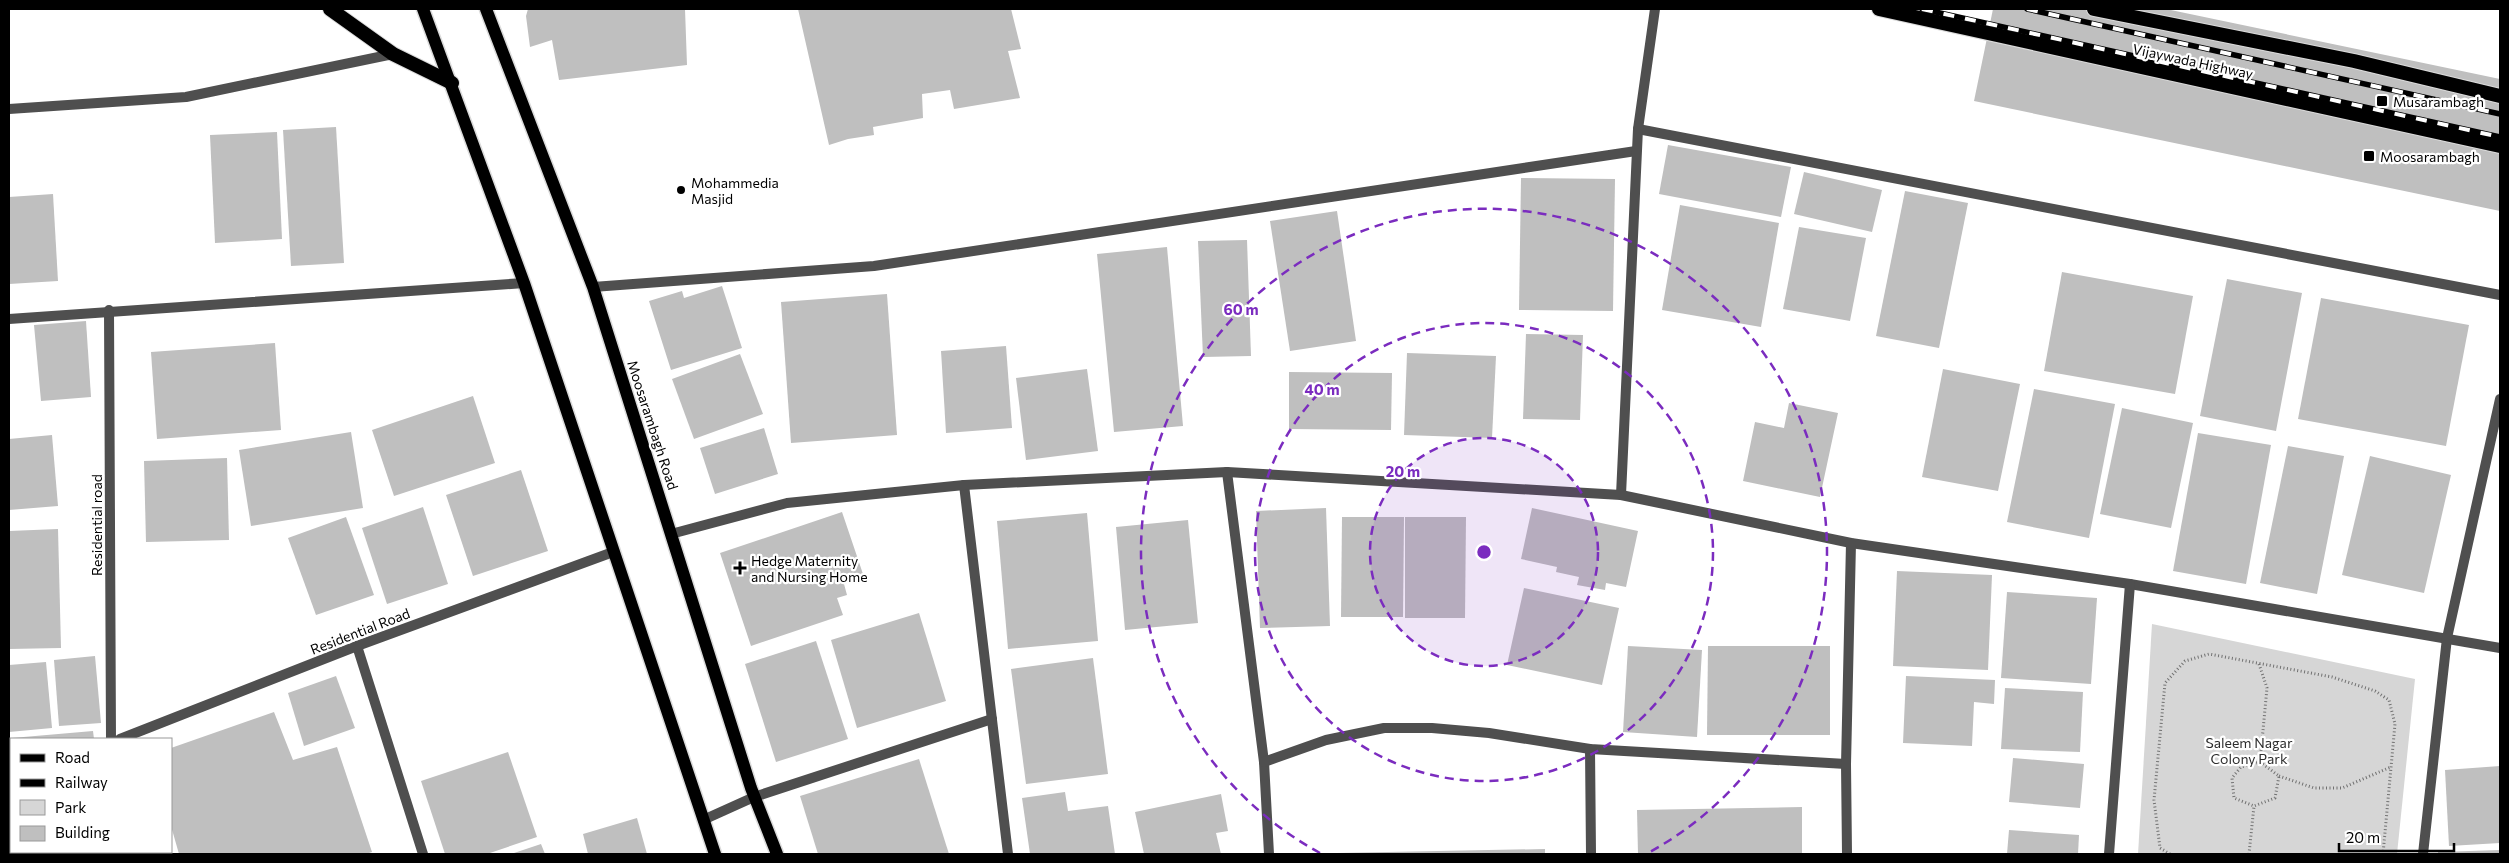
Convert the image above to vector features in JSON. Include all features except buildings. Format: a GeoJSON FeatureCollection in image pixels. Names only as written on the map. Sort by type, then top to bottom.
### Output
{"type":"FeatureCollection","features":[{"type":"Feature","properties":{"kind":"highway"},"geometry":{"type":"LineString","coordinates":[[330,9],[393,54],[452,84]]}},
{"type":"Feature","properties":{"kind":"highway","name":"Vijaywada Highway"},"geometry":{"type":"LineString","coordinates":[[1880,9],[2500,146]]}},
{"type":"Feature","properties":{"kind":"highway"},"geometry":{"type":"LineString","coordinates":[[2094,9],[2354,61],[2500,96]]}},
{"type":"Feature","properties":{"kind":"main road"},"geometry":{"type":"LineString","coordinates":[[424,9],[524,284],[715,854]]}},
{"type":"Feature","properties":{"kind":"main road","name":"Moosarambagh Road"},"geometry":{"type":"LineString","coordinates":[[486,9],[593,288],[754,797],[777,854]]}},
{"type":"Feature","properties":{"kind":"street"},"geometry":{"type":"LineString","coordinates":[[1621,495],[1636,151],[1655,9]]}},
{"type":"Feature","properties":{"kind":"street"},"geometry":{"type":"LineString","coordinates":[[9,109],[186,97],[393,54]]}},
{"type":"Feature","properties":{"kind":"street"},"geometry":{"type":"LineString","coordinates":[[1638,129],[2500,295]]}},
{"type":"Feature","properties":{"kind":"street"},"geometry":{"type":"LineString","coordinates":[[593,288],[874,266],[1636,151]]}},
{"type":"Feature","properties":{"kind":"street"},"geometry":{"type":"LineString","coordinates":[[9,319],[109,310],[524,284]]}},
{"type":"Feature","properties":{"kind":"street","name":"Residential road"},"geometry":{"type":"LineString","coordinates":[[109,310],[110,738]]}},
{"type":"Feature","properties":{"kind":"street"},"geometry":{"type":"LineString","coordinates":[[2423,854],[2446,638],[2500,399]]}},
{"type":"Feature","properties":{"kind":"street"},"geometry":{"type":"LineString","coordinates":[[1226,472],[1264,762],[1269,854]]}},
{"type":"Feature","properties":{"kind":"street"},"geometry":{"type":"LineString","coordinates":[[672,534],[787,503],[964,485],[1226,472],[1621,495],[1851,543],[2130,584],[2500,648]]}},
{"type":"Feature","properties":{"kind":"street"},"geometry":{"type":"LineString","coordinates":[[964,485],[1008,854]]}},
{"type":"Feature","properties":{"kind":"street"},"geometry":{"type":"LineString","coordinates":[[1847,854],[1846,764],[1851,543]]}},
{"type":"Feature","properties":{"kind":"street","name":"Residential Road"},"geometry":{"type":"LineString","coordinates":[[123,738],[357,646],[613,552]]}},
{"type":"Feature","properties":{"kind":"street"},"geometry":{"type":"LineString","coordinates":[[2109,854],[2130,584]]}},
{"type":"Feature","properties":{"kind":"street"},"geometry":{"type":"LineString","coordinates":[[357,646],[423,854]]}},
{"type":"Feature","properties":{"kind":"street"},"geometry":{"type":"LineString","coordinates":[[703,820],[754,797],[992,720]]}},
{"type":"Feature","properties":{"kind":"street"},"geometry":{"type":"LineString","coordinates":[[1264,762],[1326,740],[1384,728],[1432,728],[1489,733],[1590,749],[1846,764]]}},
{"type":"Feature","properties":{"kind":"street"},"geometry":{"type":"LineString","coordinates":[[1590,749],[1591,854]]}},
{"type":"Feature","properties":{"kind":"path"},"geometry":{"type":"LineString","coordinates":[[2170,854],[2160,848],[2154,800],[2165,683],[2185,661],[2209,654],[2332,677],[2375,691],[2389,700],[2395,724],[2383,854]]}},
{"type":"Feature","properties":{"kind":"path"},"geometry":{"type":"LineString","coordinates":[[2259,664],[2267,688],[2260,762]]}},
{"type":"Feature","properties":{"kind":"path"},"geometry":{"type":"LineString","coordinates":[[2260,762],[2279,776],[2314,788],[2342,788],[2391,767]]}},
{"type":"Feature","properties":{"kind":"path"},"geometry":{"type":"LineString","coordinates":[[2260,762],[2241,767],[2232,778],[2234,798],[2254,806],[2275,798],[2279,776]]}},
{"type":"Feature","properties":{"kind":"path"},"geometry":{"type":"LineString","coordinates":[[2249,854],[2254,806]]}},
{"type":"Feature","properties":{"kind":"green space","name":"Saleem Nagar Colony Park"},"geometry":{"type":"Polygon","coordinates":[[[2152,624],[2415,679],[2397,854],[2138,854],[2152,624]]]}},
{"type":"Feature","properties":{"kind":"railway"},"geometry":{"type":"LineString","coordinates":[[1922,9],[2500,137]]}},
{"type":"Feature","properties":{"kind":"railway"},"geometry":{"type":"LineString","coordinates":[[2027,9],[2500,114]]}},
{"type":"Feature","properties":{"kind":"place","name":"Musarambagh"},"geometry":{"type":"Point","coordinates":[2382,101]}},
{"type":"Feature","properties":{"kind":"place","name":"Moosarambagh"},"geometry":{"type":"Point","coordinates":[2369,156]}},
{"type":"Feature","properties":{"kind":"place","name":"Mohammedia Masjid"},"geometry":{"type":"Point","coordinates":[681,190]}},
{"type":"Feature","properties":{"kind":"place","name":"Hedge Maternity and Nursing Home"},"geometry":{"type":"Point","coordinates":[740,568]}}]}
